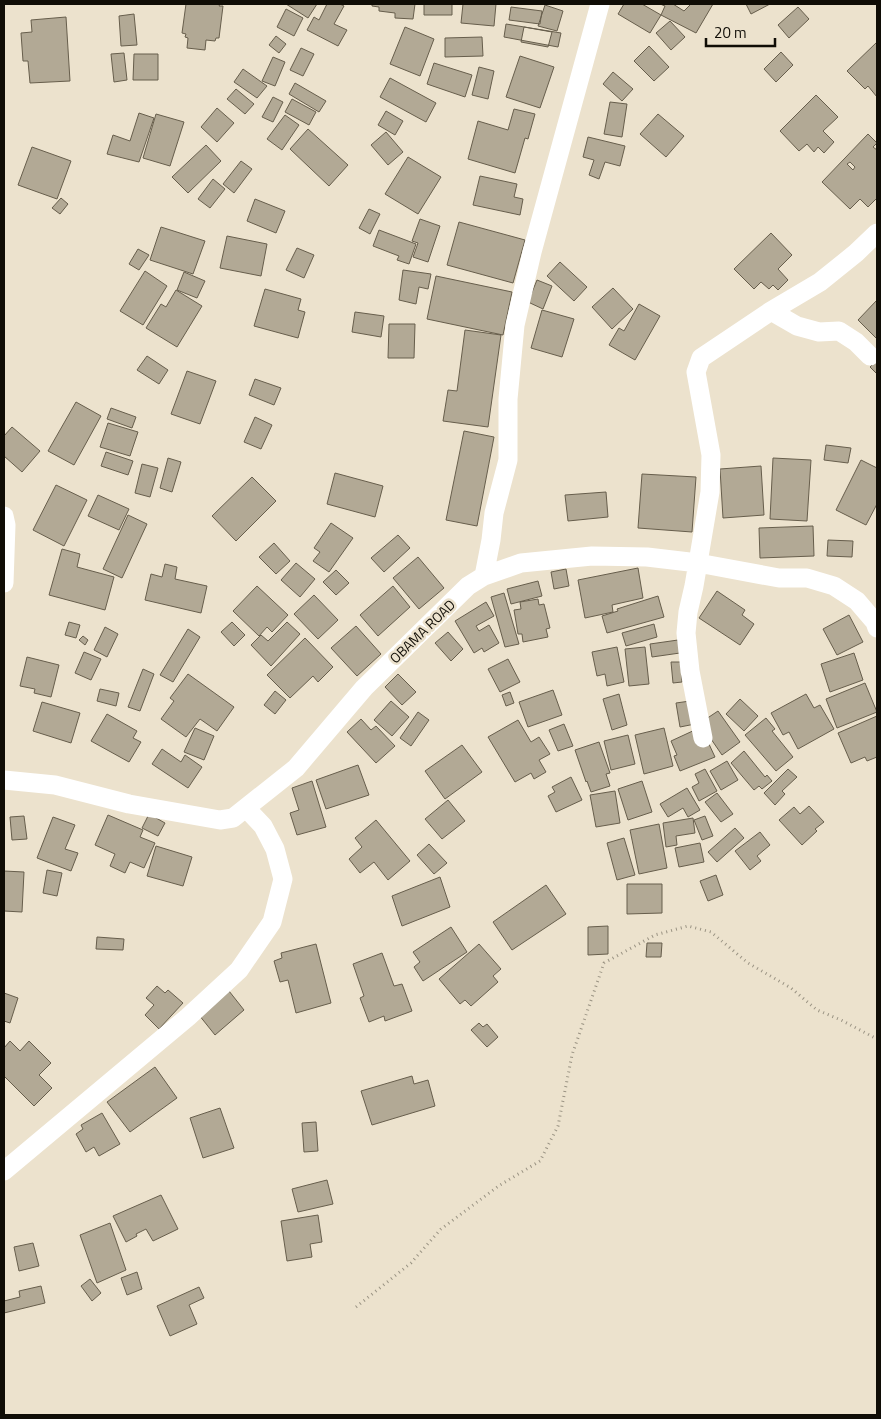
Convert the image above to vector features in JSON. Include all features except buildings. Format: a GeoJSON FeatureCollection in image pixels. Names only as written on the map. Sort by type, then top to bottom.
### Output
{"type":"FeatureCollection","features":[{"type":"Feature","properties":{"kind":"street"},"geometry":{"type":"LineString","coordinates":[[484,576],[494,513],[508,460],[508,399],[515,325],[532,252],[600,4]]}},
{"type":"Feature","properties":{"kind":"street"},"geometry":{"type":"LineString","coordinates":[[702,738],[690,671],[686,633],[688,612],[710,492],[711,455],[696,372],[701,358],[771,311],[820,282],[877,233]]}},
{"type":"Feature","properties":{"kind":"street"},"geometry":{"type":"LineString","coordinates":[[771,311],[797,326],[819,332],[839,331],[856,342],[870,356]]}},
{"type":"Feature","properties":{"kind":"street"},"geometry":{"type":"LineString","coordinates":[[4,516],[6,525],[4,583]]}},
{"type":"Feature","properties":{"kind":"street","name":"OBAMA ROAD"},"geometry":{"type":"LineString","coordinates":[[4,780],[55,785],[129,804],[220,820],[233,818],[296,768],[364,688],[468,586],[484,576],[521,563],[592,556],[647,557],[698,563],[780,578],[807,578],[834,586],[857,601],[875,622],[877,628]]}},
{"type":"Feature","properties":{"kind":"street"},"geometry":{"type":"LineString","coordinates":[[4,1171],[188,1016],[239,970],[272,922],[282,879],[275,849],[263,826],[246,808]]}},
{"type":"Feature","properties":{"kind":"path"},"geometry":{"type":"LineString","coordinates":[[356,1307],[411,1263],[441,1229],[500,1185],[540,1161],[558,1126],[572,1055],[604,963],[655,934],[688,926],[710,932],[748,963],[791,988],[817,1010],[877,1039]]}}]}
